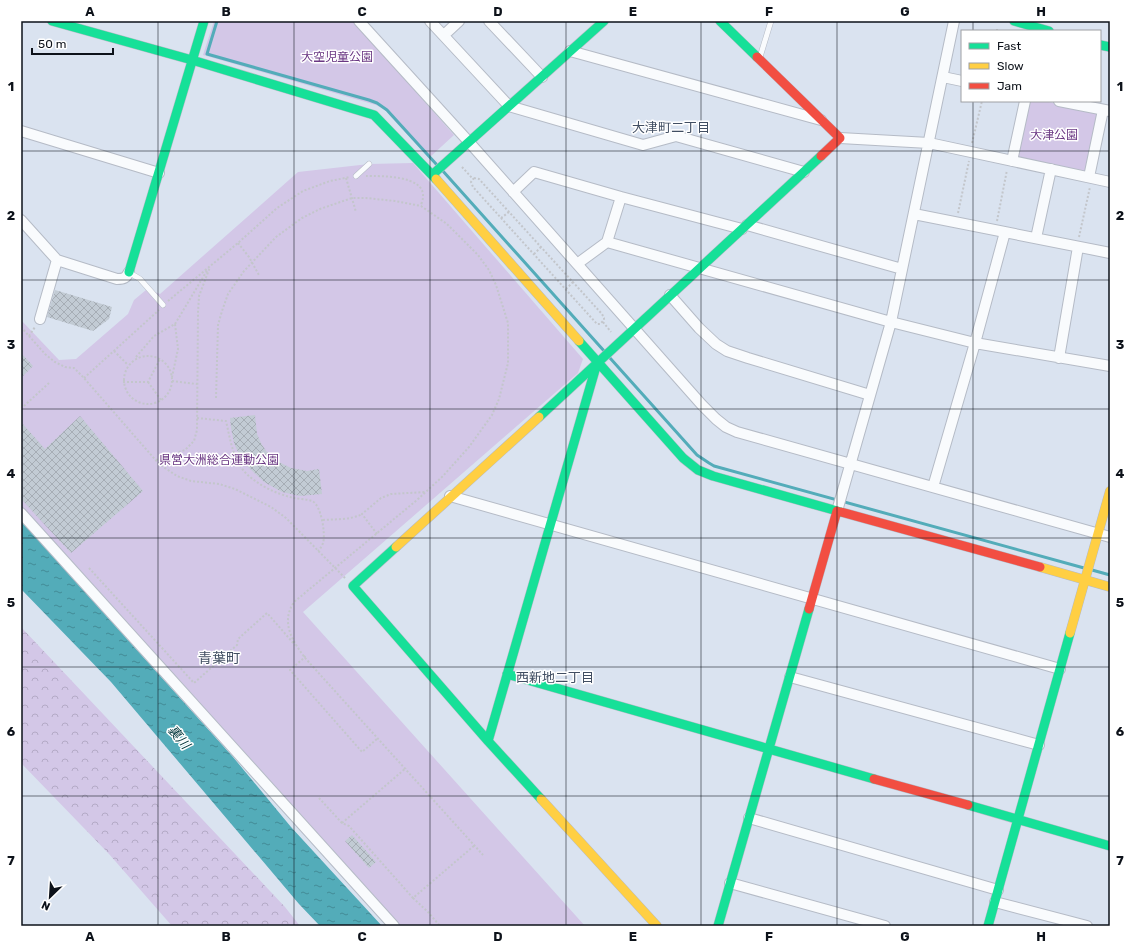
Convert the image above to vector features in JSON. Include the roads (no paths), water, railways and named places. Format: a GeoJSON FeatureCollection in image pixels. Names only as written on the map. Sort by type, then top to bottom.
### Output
{"type":"FeatureCollection","features":[{"type":"Feature","properties":{"kind":"street"},"geometry":{"type":"LineString","coordinates":[[52,21],[192,60],[374,115],[432,175],[600,360],[683,458],[698,470],[713,476],[838,508],[1086,577],[1110,587]]}},
{"type":"Feature","properties":{"kind":"street"},"geometry":{"type":"LineString","coordinates":[[21,220],[57,260],[117,279],[123,279],[127,276],[204,21]]}},
{"type":"Feature","properties":{"kind":"street"},"geometry":{"type":"LineString","coordinates":[[359,21],[469,142],[702,405],[726,427],[738,432],[1110,537]]}},
{"type":"Feature","properties":{"kind":"street"},"geometry":{"type":"LineString","coordinates":[[430,21],[509,106],[643,145],[676,136],[804,172]]}},
{"type":"Feature","properties":{"kind":"street"},"geometry":{"type":"LineString","coordinates":[[444,36],[459,21]]}},
{"type":"Feature","properties":{"kind":"street"},"geometry":{"type":"LineString","coordinates":[[489,21],[542,77]]}},
{"type":"Feature","properties":{"kind":"street"},"geometry":{"type":"LineString","coordinates":[[432,175],[604,21]]}},
{"type":"Feature","properties":{"kind":"street"},"geometry":{"type":"LineString","coordinates":[[720,21],[840,138],[929,144],[1110,182]]}},
{"type":"Feature","properties":{"kind":"street"},"geometry":{"type":"LineString","coordinates":[[718,926],[891,322],[954,21]]}},
{"type":"Feature","properties":{"kind":"street"},"geometry":{"type":"LineString","coordinates":[[1014,21],[1046,30]]}},
{"type":"Feature","properties":{"kind":"street"},"geometry":{"type":"LineString","coordinates":[[570,51],[822,120]]}},
{"type":"Feature","properties":{"kind":"street"},"geometry":{"type":"LineString","coordinates":[[942,77],[961,81]]}},
{"type":"Feature","properties":{"kind":"street"},"geometry":{"type":"LineString","coordinates":[[1010,161],[1024,102]]}},
{"type":"Feature","properties":{"kind":"street"},"geometry":{"type":"LineString","coordinates":[[1067,102],[1107,111],[1091,178]]}},
{"type":"Feature","properties":{"kind":"street"},"geometry":{"type":"LineString","coordinates":[[21,131],[159,173]]}},
{"type":"Feature","properties":{"kind":"street"},"geometry":{"type":"LineString","coordinates":[[657,926],[488,741],[353,586],[840,138]]}},
{"type":"Feature","properties":{"kind":"street"},"geometry":{"type":"LineString","coordinates":[[1036,238],[1051,169]]}},
{"type":"Feature","properties":{"kind":"street"},"geometry":{"type":"LineString","coordinates":[[513,192],[534,172],[621,197],[744,227],[902,269]]}},
{"type":"Feature","properties":{"kind":"street"},"geometry":{"type":"LineString","coordinates":[[577,264],[607,242],[621,197]]}},
{"type":"Feature","properties":{"kind":"street"},"geometry":{"type":"LineString","coordinates":[[914,214],[1110,253]]}},
{"type":"Feature","properties":{"kind":"street"},"geometry":{"type":"LineString","coordinates":[[933,487],[975,343],[1000,231]]}},
{"type":"Feature","properties":{"kind":"street"},"geometry":{"type":"LineString","coordinates":[[607,242],[891,322],[975,343],[1110,366]]}},
{"type":"Feature","properties":{"kind":"street"},"geometry":{"type":"LineString","coordinates":[[1058,358],[1078,247]]}},
{"type":"Feature","properties":{"kind":"street"},"geometry":{"type":"LineString","coordinates":[[40,319],[57,260]]}},
{"type":"Feature","properties":{"kind":"street"},"geometry":{"type":"LineString","coordinates":[[670,295],[699,328],[716,344],[727,351],[870,395]]}},
{"type":"Feature","properties":{"kind":"street"},"geometry":{"type":"LineString","coordinates":[[488,741],[600,360]]}},
{"type":"Feature","properties":{"kind":"street"},"geometry":{"type":"LineString","coordinates":[[988,926],[1110,491]]}},
{"type":"Feature","properties":{"kind":"street"},"geometry":{"type":"LineString","coordinates":[[450,496],[1060,670]]}},
{"type":"Feature","properties":{"kind":"street"},"geometry":{"type":"LineString","coordinates":[[21,513],[394,926]]}},
{"type":"Feature","properties":{"kind":"street"},"geometry":{"type":"LineString","coordinates":[[507,674],[1110,846]]}},
{"type":"Feature","properties":{"kind":"street"},"geometry":{"type":"LineString","coordinates":[[790,677],[1039,745]]}},
{"type":"Feature","properties":{"kind":"street"},"geometry":{"type":"LineString","coordinates":[[749,818],[998,890]]}},
{"type":"Feature","properties":{"kind":"street"},"geometry":{"type":"LineString","coordinates":[[730,883],[885,926]]}},
{"type":"Feature","properties":{"kind":"street"},"geometry":{"type":"LineString","coordinates":[[995,902],[1086,926]]}},
{"type":"Feature","properties":{"kind":"lane"},"geometry":{"type":"LineString","coordinates":[[760,60],[771,21]]}},
{"type":"Feature","properties":{"kind":"lane"},"geometry":{"type":"LineString","coordinates":[[356,176],[369,164]]}},
{"type":"Feature","properties":{"kind":"lane"},"geometry":{"type":"LineString","coordinates":[[129,272],[140,279],[163,305]]}},
{"type":"Feature","properties":{"kind":"water","name":"裏川"},"geometry":{"type":"Polygon","coordinates":[[[21,521],[233,757],[291,827],[382,926],[320,926],[299,904],[111,682],[21,589],[21,521]]]}},
{"type":"Feature","properties":{"kind":"waterway"},"geometry":{"type":"LineString","coordinates":[[217,21],[207,54],[377,103],[387,110],[437,165]]}},
{"type":"Feature","properties":{"kind":"waterway"},"geometry":{"type":"LineString","coordinates":[[442,170],[605,352]]}},
{"type":"Feature","properties":{"kind":"waterway"},"geometry":{"type":"LineString","coordinates":[[610,358],[697,455],[714,466],[1084,568]]}},
{"type":"Feature","properties":{"kind":"waterway"},"geometry":{"type":"LineString","coordinates":[[1092,570],[1110,575]]}},
{"type":"Feature","properties":{"kind":"district","name":"大津町二丁目"},"geometry":{"type":"Point","coordinates":[671,127]}},
{"type":"Feature","properties":{"kind":"district","name":"青葉町"},"geometry":{"type":"Point","coordinates":[219,658]}},
{"type":"Feature","properties":{"kind":"district","name":"西新地二丁目"},"geometry":{"type":"Point","coordinates":[555,677]}},
{"type":"Feature","properties":{"kind":"park label","name":"大空児童公園"},"geometry":{"type":"Point","coordinates":[337,57]}},
{"type":"Feature","properties":{"kind":"park label","name":"大津公園"},"geometry":{"type":"Point","coordinates":[1054,135]}},
{"type":"Feature","properties":{"kind":"park label","name":"県営大洲総合運動公園"},"geometry":{"type":"Point","coordinates":[219,460]}}]}
